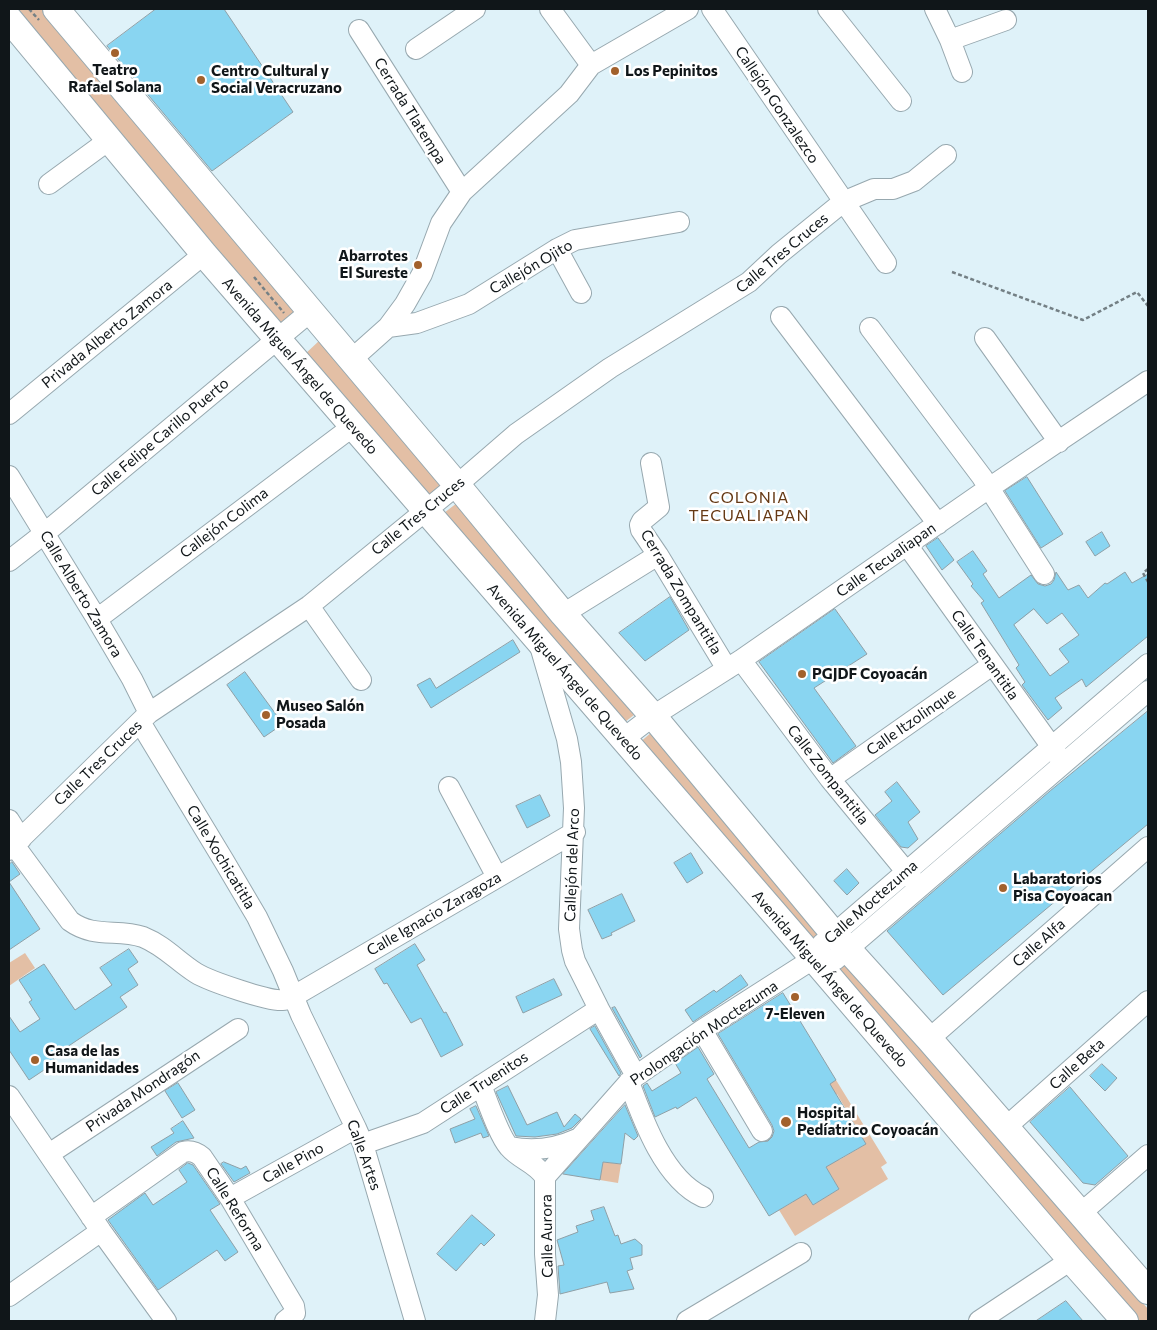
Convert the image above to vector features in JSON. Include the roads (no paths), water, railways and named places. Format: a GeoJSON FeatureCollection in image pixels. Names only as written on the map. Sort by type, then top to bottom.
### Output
{"type":"FeatureCollection","features":[{"type":"Feature","properties":{"kind":"main road"},"geometry":{"type":"LineString","coordinates":[[56,9],[457,485],[563,614],[653,716],[841,942],[929,1039],[1148,1291]]}},
{"type":"Feature","properties":{"kind":"main road","name":"Avenida Miguel Ángel de Quevedo"},"geometry":{"type":"LineString","coordinates":[[9,19],[204,254],[814,959],[1071,1260],[1126,1321]]}},
{"type":"Feature","properties":{"kind":"street"},"geometry":{"type":"LineString","coordinates":[[416,49],[475,9]]}},
{"type":"Feature","properties":{"kind":"street"},"geometry":{"type":"LineString","coordinates":[[550,9],[591,66]]}},
{"type":"Feature","properties":{"kind":"street"},"geometry":{"type":"LineString","coordinates":[[351,360],[388,327],[405,304],[422,274],[441,223],[462,192],[569,94],[591,66],[688,9]]}},
{"type":"Feature","properties":{"kind":"street","name":"Callejón Gonzalezco"},"geometry":{"type":"LineString","coordinates":[[712,9],[886,262]]}},
{"type":"Feature","properties":{"kind":"street"},"geometry":{"type":"LineString","coordinates":[[828,9],[901,101]]}},
{"type":"Feature","properties":{"kind":"street"},"geometry":{"type":"LineString","coordinates":[[935,9],[950,40],[962,72]]}},
{"type":"Feature","properties":{"kind":"street"},"geometry":{"type":"LineString","coordinates":[[950,40],[1006,20]]}},
{"type":"Feature","properties":{"kind":"street","name":"Cerrada Tlatempa"},"geometry":{"type":"LineString","coordinates":[[359,30],[462,192]]}},
{"type":"Feature","properties":{"kind":"street"},"geometry":{"type":"LineString","coordinates":[[48,184],[109,140]]}},
{"type":"Feature","properties":{"kind":"street","name":"Calle Tres Cruces"},"geometry":{"type":"LineString","coordinates":[[14,845],[144,718],[309,606],[424,510],[457,485],[516,434],[610,368],[749,282],[779,254],[843,202],[874,189],[893,189],[914,181],[946,155]]}},
{"type":"Feature","properties":{"kind":"street","name":"Callejón Ojito"},"geometry":{"type":"LineString","coordinates":[[388,327],[417,324],[469,304],[556,249],[575,240],[679,222]]}},
{"type":"Feature","properties":{"kind":"street"},"geometry":{"type":"LineString","coordinates":[[556,249],[581,292]]}},
{"type":"Feature","properties":{"kind":"street","name":"Privada Alberto Zamora"},"geometry":{"type":"LineString","coordinates":[[9,414],[204,254]]}},
{"type":"Feature","properties":{"kind":"street","name":"Calle Felipe Carillo Puerto"},"geometry":{"type":"LineString","coordinates":[[9,561],[311,311]]}},
{"type":"Feature","properties":{"kind":"street"},"geometry":{"type":"LineString","coordinates":[[781,317],[938,524]]}},
{"type":"Feature","properties":{"kind":"street"},"geometry":{"type":"LineString","coordinates":[[870,328],[989,488],[1044,574]]}},
{"type":"Feature","properties":{"kind":"street"},"geometry":{"type":"LineString","coordinates":[[985,338],[1058,442]]}},
{"type":"Feature","properties":{"kind":"street","name":"Calle Tecualiapan"},"geometry":{"type":"LineString","coordinates":[[624,739],[653,716],[734,664],[1148,381]]}},
{"type":"Feature","properties":{"kind":"street","name":"Callejón Colima"},"geometry":{"type":"LineString","coordinates":[[94,616],[105,613],[352,426]]}},
{"type":"Feature","properties":{"kind":"street","name":"Cerrada Zompantitla"},"geometry":{"type":"LineString","coordinates":[[651,463],[659,506],[642,521],[640,525],[641,530],[734,664]]}},
{"type":"Feature","properties":{"kind":"street","name":"Calle Alberto Zamora"},"geometry":{"type":"LineString","coordinates":[[9,476],[132,679],[144,718]]}},
{"type":"Feature","properties":{"kind":"street","name":"Calle Tenantitla"},"geometry":{"type":"LineString","coordinates":[[907,545],[1064,764]]}},
{"type":"Feature","properties":{"kind":"street"},"geometry":{"type":"LineString","coordinates":[[563,614],[658,554]]}},
{"type":"Feature","properties":{"kind":"street"},"geometry":{"type":"LineString","coordinates":[[309,606],[361,680]]}},
{"type":"Feature","properties":{"kind":"street","name":"Callejón del Arco"},"geometry":{"type":"LineString","coordinates":[[538,642],[567,739],[573,785],[574,832],[569,929],[575,961],[633,1079],[644,1118],[671,1169],[687,1188],[703,1197]]}},
{"type":"Feature","properties":{"kind":"street","name":"Calle Zompantitla"},"geometry":{"type":"LineString","coordinates":[[734,664],[918,887]]}},
{"type":"Feature","properties":{"kind":"street","name":"Calle Moctezuma"},"geometry":{"type":"LineString","coordinates":[[814,959],[835,960],[841,942],[906,871],[1148,664]]}},
{"type":"Feature","properties":{"kind":"street","name":"Calle Itzolinque"},"geometry":{"type":"LineString","coordinates":[[830,779],[992,665]]}},
{"type":"Feature","properties":{"kind":"street","name":"Calle Moctezuma"},"geometry":{"type":"LineString","coordinates":[[841,942],[918,887],[1148,691]]}},
{"type":"Feature","properties":{"kind":"street","name":"Calle Xochicatitla"},"geometry":{"type":"LineString","coordinates":[[144,718],[241,889],[271,946],[294,996]]}},
{"type":"Feature","properties":{"kind":"street"},"geometry":{"type":"LineString","coordinates":[[449,787],[496,877]]}},
{"type":"Feature","properties":{"kind":"street"},"geometry":{"type":"LineString","coordinates":[[9,820],[14,845],[70,921],[80,929],[91,932],[140,936],[158,943],[196,973],[216,983],[270,999],[284,1000],[294,996]]}},
{"type":"Feature","properties":{"kind":"street","name":"Calle Ignacio Zaragoza"},"geometry":{"type":"LineString","coordinates":[[294,996],[574,832]]}},
{"type":"Feature","properties":{"kind":"street","name":"Calle Alfa"},"geometry":{"type":"LineString","coordinates":[[929,1039],[1148,847]]}},
{"type":"Feature","properties":{"kind":"street","name":"Prolongación Moctezuma"},"geometry":{"type":"LineString","coordinates":[[546,1177],[633,1079],[702,1030],[814,959]]}},
{"type":"Feature","properties":{"kind":"street","name":"Calle Artes"},"geometry":{"type":"LineString","coordinates":[[294,996],[300,1014],[360,1136],[415,1321]]}},
{"type":"Feature","properties":{"kind":"street","name":"Calle Beta"},"geometry":{"type":"LineString","coordinates":[[1005,1128],[1148,1001]]}},
{"type":"Feature","properties":{"kind":"street","name":"Calle Truenitos"},"geometry":{"type":"LineString","coordinates":[[360,1136],[423,1123],[599,1009]]}},
{"type":"Feature","properties":{"kind":"street","name":"Privada Mondragón"},"geometry":{"type":"LineString","coordinates":[[49,1154],[238,1029]]}},
{"type":"Feature","properties":{"kind":"street"},"geometry":{"type":"LineString","coordinates":[[702,1030],[762,1131]]}},
{"type":"Feature","properties":{"kind":"street"},"geometry":{"type":"LineString","coordinates":[[481,1085],[508,1147]]}},
{"type":"Feature","properties":{"kind":"street"},"geometry":{"type":"LineString","coordinates":[[9,1096],[96,1224],[166,1321]]}},
{"type":"Feature","properties":{"kind":"street","name":"Calle Pino"},"geometry":{"type":"LineString","coordinates":[[230,1198],[360,1136]]}},
{"type":"Feature","properties":{"kind":"street","name":"Prolongación Moctezuma"},"geometry":{"type":"LineString","coordinates":[[508,1147],[541,1150],[581,1137]]}},
{"type":"Feature","properties":{"kind":"street","name":"Calle Aurora"},"geometry":{"type":"LineString","coordinates":[[508,1147],[535,1165],[546,1177],[545,1254],[548,1295],[546,1321]]}},
{"type":"Feature","properties":{"kind":"street","name":"Calle Reforma"},"geometry":{"type":"LineString","coordinates":[[96,1224],[183,1152],[198,1153],[230,1198],[294,1306],[295,1313],[285,1321]]}},
{"type":"Feature","properties":{"kind":"street"},"geometry":{"type":"LineString","coordinates":[[1080,1213],[1148,1155]]}},
{"type":"Feature","properties":{"kind":"street"},"geometry":{"type":"LineString","coordinates":[[9,1296],[96,1224]]}},
{"type":"Feature","properties":{"kind":"street"},"geometry":{"type":"LineString","coordinates":[[687,1321],[801,1253]]}},
{"type":"Feature","properties":{"kind":"street"},"geometry":{"type":"LineString","coordinates":[[979,1321],[1071,1260]]}},
{"type":"Feature","properties":{"kind":"place","name":"Teatro Rafael Solana"},"geometry":{"type":"Point","coordinates":[115,53]}},
{"type":"Feature","properties":{"kind":"place","name":"Los Pepinitos"},"geometry":{"type":"Point","coordinates":[615,71]}},
{"type":"Feature","properties":{"kind":"place","name":"Centro Cultural y Social Veracruzano"},"geometry":{"type":"Point","coordinates":[201,80]}},
{"type":"Feature","properties":{"kind":"place","name":"Abarrotes El Sureste"},"geometry":{"type":"Point","coordinates":[418,265]}},
{"type":"Feature","properties":{"kind":"place","name":"PGJDF Coyoacán"},"geometry":{"type":"Point","coordinates":[802,674]}},
{"type":"Feature","properties":{"kind":"place","name":"Museo Salón Posada"},"geometry":{"type":"Point","coordinates":[266,715]}},
{"type":"Feature","properties":{"kind":"place","name":"Labaratorios Pisa Coyoacan"},"geometry":{"type":"Point","coordinates":[1003,888]}},
{"type":"Feature","properties":{"kind":"place","name":"7-Eleven"},"geometry":{"type":"Point","coordinates":[795,997]}},
{"type":"Feature","properties":{"kind":"place","name":"Casa de las Humanidades"},"geometry":{"type":"Point","coordinates":[35,1060]}},
{"type":"Feature","properties":{"kind":"place","name":"Hospital Pedíatrico Coyoacán"},"geometry":{"type":"Point","coordinates":[786,1122]}},
{"type":"Feature","properties":{"kind":"district","name":"COLONIA TECUALIAPAN"},"geometry":{"type":"Point","coordinates":[749,507]}}]}
